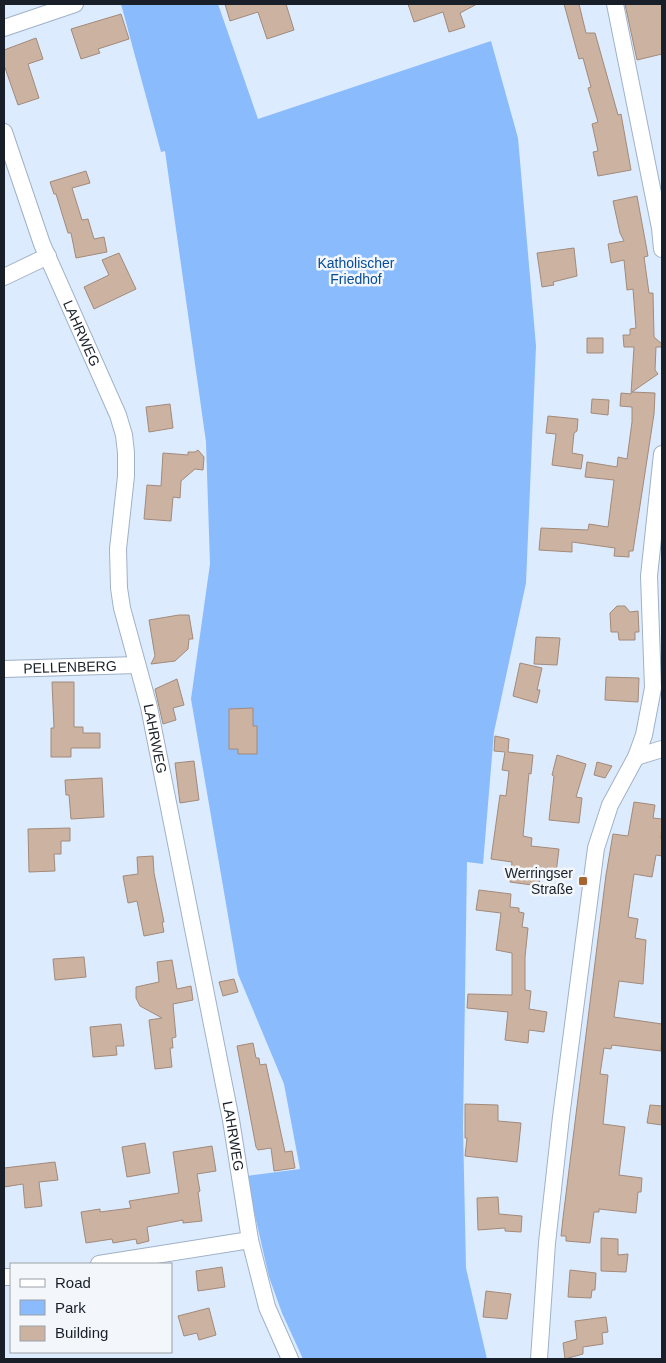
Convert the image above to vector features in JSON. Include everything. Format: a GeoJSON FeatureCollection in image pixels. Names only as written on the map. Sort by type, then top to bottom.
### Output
{"type":"FeatureCollection","features":[{"type":"Feature","properties":{"kind":"street"},"geometry":{"type":"LineString","coordinates":[[4,28],[75,4]]}},
{"type":"Feature","properties":{"kind":"street"},"geometry":{"type":"LineString","coordinates":[[615,4],[661,228],[662,249]]}},
{"type":"Feature","properties":{"kind":"street","name":"LAHRWEG"},"geometry":{"type":"LineString","coordinates":[[4,132],[42,244],[118,415],[124,435],[126,476],[118,549],[119,588],[122,608],[149,707],[231,1120],[250,1240],[268,1308],[290,1359]]}},
{"type":"Feature","properties":{"kind":"street"},"geometry":{"type":"LineString","coordinates":[[4,277],[48,256]]}},
{"type":"Feature","properties":{"kind":"street"},"geometry":{"type":"LineString","coordinates":[[538,1359],[547,1243],[560,1127],[596,848],[610,804],[636,757],[644,735],[653,688],[649,576],[662,454]]}},
{"type":"Feature","properties":{"kind":"street","name":"PELLENBERG"},"geometry":{"type":"LineString","coordinates":[[4,669],[137,665]]}},
{"type":"Feature","properties":{"kind":"street"},"geometry":{"type":"LineString","coordinates":[[636,757],[662,749]]}},
{"type":"Feature","properties":{"kind":"street"},"geometry":{"type":"LineString","coordinates":[[105,1263],[250,1240]]}},
{"type":"Feature","properties":{"kind":"green space","name":"Katholischer Friedhof"},"geometry":{"type":"Polygon","coordinates":[[[121,4],[218,4],[258,119],[491,41],[518,138],[536,346],[526,583],[494,732],[483,864],[467,862],[463,1127],[466,1268],[487,1359],[303,1359],[282,1313],[269,1277],[246,1176],[300,1169],[284,1084],[238,974],[191,699],[210,564],[206,442],[165,151],[161,152],[121,4]]]}},
{"type":"Feature","properties":{"kind":"building"},"geometry":{"type":"Polygon","coordinates":[[[225,4],[286,4],[294,30],[267,39],[258,12],[230,21],[225,4]]]}},
{"type":"Feature","properties":{"kind":"building"},"geometry":{"type":"Polygon","coordinates":[[[408,4],[477,4],[460,13],[465,27],[449,32],[443,12],[414,22],[408,4]]]}},
{"type":"Feature","properties":{"kind":"building"},"geometry":{"type":"Polygon","coordinates":[[[564,4],[579,4],[586,33],[595,33],[618,115],[621,114],[631,170],[598,176],[593,152],[598,151],[592,124],[598,122],[588,88],[591,87],[583,58],[579,59],[564,4]]]}},
{"type":"Feature","properties":{"kind":"building"},"geometry":{"type":"Polygon","coordinates":[[[625,4],[662,4],[662,54],[637,60],[625,4]]]}},
{"type":"Feature","properties":{"kind":"building"},"geometry":{"type":"Polygon","coordinates":[[[121,14],[129,39],[98,49],[100,53],[81,59],[71,29],[121,14]]]}},
{"type":"Feature","properties":{"kind":"building"},"geometry":{"type":"Polygon","coordinates":[[[36,38],[43,59],[28,64],[39,98],[18,105],[4,65],[4,50],[36,38]]]}},
{"type":"Feature","properties":{"kind":"building"},"geometry":{"type":"Polygon","coordinates":[[[86,171],[90,183],[72,188],[82,220],[88,219],[94,239],[104,237],[107,252],[76,258],[71,233],[68,233],[56,194],[54,194],[50,182],[86,171]]]}},
{"type":"Feature","properties":{"kind":"building"},"geometry":{"type":"Polygon","coordinates":[[[637,196],[648,256],[644,257],[649,293],[653,293],[654,337],[662,344],[662,347],[656,347],[655,370],[658,374],[632,392],[655,393],[654,414],[633,551],[629,551],[629,557],[614,556],[615,548],[572,542],[572,552],[539,550],[541,528],[588,530],[589,524],[608,527],[614,480],[585,477],[587,462],[617,467],[618,457],[627,459],[632,407],[620,406],[621,393],[631,394],[634,347],[624,347],[623,335],[630,335],[630,329],[636,328],[633,289],[627,290],[624,260],[611,263],[608,244],[624,241],[620,233],[613,201],[637,196]]]}},
{"type":"Feature","properties":{"kind":"building"},"geometry":{"type":"Polygon","coordinates":[[[574,248],[577,276],[553,282],[554,285],[542,287],[537,253],[574,248]]]}},
{"type":"Feature","properties":{"kind":"building"},"geometry":{"type":"Polygon","coordinates":[[[119,253],[136,289],[94,309],[84,287],[109,275],[102,260],[119,253]]]}},
{"type":"Feature","properties":{"kind":"building"},"geometry":{"type":"Polygon","coordinates":[[[587,338],[603,338],[603,353],[587,353],[587,338]]]}},
{"type":"Feature","properties":{"kind":"building"},"geometry":{"type":"Polygon","coordinates":[[[592,399],[609,400],[608,415],[591,413],[592,399]]]}},
{"type":"Feature","properties":{"kind":"building"},"geometry":{"type":"Polygon","coordinates":[[[170,404],[173,428],[149,432],[146,407],[170,404]]]}},
{"type":"Feature","properties":{"kind":"building"},"geometry":{"type":"Polygon","coordinates":[[[548,416],[578,419],[577,431],[574,433],[572,453],[583,455],[581,469],[552,465],[556,434],[546,433],[548,416]]]}},
{"type":"Feature","properties":{"kind":"building"},"geometry":{"type":"Polygon","coordinates":[[[198,450],[204,457],[203,470],[195,469],[181,481],[180,498],[173,497],[171,521],[144,519],[147,485],[161,486],[163,453],[188,455],[188,452],[198,450]]]}},
{"type":"Feature","properties":{"kind":"building"},"geometry":{"type":"Polygon","coordinates":[[[617,606],[625,606],[630,612],[638,611],[639,632],[635,632],[635,640],[619,640],[618,632],[611,632],[610,613],[617,606]]]}},
{"type":"Feature","properties":{"kind":"building"},"geometry":{"type":"Polygon","coordinates":[[[189,615],[193,639],[189,639],[188,649],[175,661],[151,664],[155,656],[149,620],[189,615]]]}},
{"type":"Feature","properties":{"kind":"building"},"geometry":{"type":"Polygon","coordinates":[[[536,637],[560,638],[557,665],[534,664],[536,637]]]}},
{"type":"Feature","properties":{"kind":"building"},"geometry":{"type":"Polygon","coordinates":[[[520,663],[542,668],[537,690],[540,690],[537,703],[513,696],[520,663]]]}},
{"type":"Feature","properties":{"kind":"building"},"geometry":{"type":"Polygon","coordinates":[[[606,677],[639,678],[638,702],[605,700],[606,677]]]}},
{"type":"Feature","properties":{"kind":"building"},"geometry":{"type":"Polygon","coordinates":[[[177,679],[184,705],[173,708],[176,720],[163,724],[155,689],[177,679]]]}},
{"type":"Feature","properties":{"kind":"building"},"geometry":{"type":"Polygon","coordinates":[[[52,682],[74,682],[74,727],[83,727],[83,733],[100,733],[100,748],[71,748],[71,757],[51,757],[51,728],[54,728],[52,682]]]}},
{"type":"Feature","properties":{"kind":"building"},"geometry":{"type":"Polygon","coordinates":[[[253,708],[253,726],[257,726],[257,754],[238,754],[238,749],[229,749],[229,709],[253,708]]]}},
{"type":"Feature","properties":{"kind":"building"},"geometry":{"type":"Polygon","coordinates":[[[495,736],[509,739],[508,752],[533,755],[531,774],[529,773],[523,836],[532,838],[531,846],[559,849],[556,873],[540,871],[539,886],[510,882],[512,862],[491,859],[500,795],[506,796],[509,771],[502,770],[505,752],[494,751],[495,736]]]}},
{"type":"Feature","properties":{"kind":"building"},"geometry":{"type":"Polygon","coordinates":[[[557,755],[586,764],[576,797],[582,798],[579,823],[549,820],[554,776],[552,775],[557,755]]]}},
{"type":"Feature","properties":{"kind":"building"},"geometry":{"type":"Polygon","coordinates":[[[194,761],[199,800],[180,803],[175,763],[194,761]]]}},
{"type":"Feature","properties":{"kind":"building"},"geometry":{"type":"Polygon","coordinates":[[[597,762],[612,766],[605,778],[594,775],[597,762]]]}},
{"type":"Feature","properties":{"kind":"building"},"geometry":{"type":"Polygon","coordinates":[[[102,778],[104,817],[71,819],[69,795],[66,795],[65,780],[102,778]]]}},
{"type":"Feature","properties":{"kind":"building"},"geometry":{"type":"Polygon","coordinates":[[[634,802],[655,805],[653,818],[662,819],[662,856],[656,855],[652,877],[634,874],[628,917],[638,919],[635,938],[646,940],[643,984],[619,981],[614,1017],[662,1024],[661,1051],[612,1045],[611,1049],[604,1048],[600,1074],[608,1075],[603,1124],[625,1127],[619,1175],[642,1178],[641,1192],[638,1192],[636,1213],[599,1209],[599,1212],[594,1212],[590,1243],[566,1241],[566,1236],[561,1236],[606,875],[613,834],[628,836],[634,802]]]}},
{"type":"Feature","properties":{"kind":"building"},"geometry":{"type":"Polygon","coordinates":[[[70,828],[70,841],[61,841],[61,854],[54,854],[55,871],[29,872],[28,829],[70,828]]]}},
{"type":"Feature","properties":{"kind":"building"},"geometry":{"type":"Polygon","coordinates":[[[153,856],[164,932],[144,936],[137,901],[128,903],[123,876],[138,874],[137,857],[153,856]]]}},
{"type":"Feature","properties":{"kind":"building"},"geometry":{"type":"Polygon","coordinates":[[[479,890],[511,894],[510,907],[519,908],[519,912],[524,913],[522,927],[528,928],[525,957],[525,990],[531,991],[529,1009],[547,1012],[544,1032],[529,1030],[528,1043],[505,1040],[508,1012],[467,1008],[468,994],[512,995],[512,953],[496,950],[501,913],[476,910],[479,890]]]}},
{"type":"Feature","properties":{"kind":"building"},"geometry":{"type":"Polygon","coordinates":[[[84,957],[86,977],[55,980],[53,959],[84,957]]]}},
{"type":"Feature","properties":{"kind":"building"},"geometry":{"type":"Polygon","coordinates":[[[172,960],[177,989],[191,986],[193,1000],[173,1004],[176,1037],[172,1038],[173,1048],[170,1048],[172,1067],[155,1069],[149,1020],[162,1018],[140,1006],[136,998],[136,987],[159,982],[157,962],[172,960]]]}},
{"type":"Feature","properties":{"kind":"building"},"geometry":{"type":"Polygon","coordinates":[[[234,979],[238,992],[223,996],[219,982],[234,979]]]}},
{"type":"Feature","properties":{"kind":"building"},"geometry":{"type":"Polygon","coordinates":[[[121,1024],[124,1046],[116,1046],[117,1055],[93,1057],[90,1027],[121,1024]]]}},
{"type":"Feature","properties":{"kind":"building"},"geometry":{"type":"Polygon","coordinates":[[[253,1043],[256,1058],[259,1058],[260,1065],[266,1064],[285,1152],[292,1151],[295,1168],[274,1171],[271,1148],[258,1150],[256,1147],[237,1046],[253,1043]]]}},
{"type":"Feature","properties":{"kind":"building"},"geometry":{"type":"Polygon","coordinates":[[[465,1104],[498,1105],[498,1121],[521,1123],[517,1162],[465,1156],[467,1138],[465,1138],[465,1104]]]}},
{"type":"Feature","properties":{"kind":"building"},"geometry":{"type":"Polygon","coordinates":[[[650,1105],[662,1106],[662,1125],[647,1123],[650,1105]]]}},
{"type":"Feature","properties":{"kind":"building"},"geometry":{"type":"Polygon","coordinates":[[[145,1143],[150,1173],[127,1177],[122,1147],[145,1143]]]}},
{"type":"Feature","properties":{"kind":"building"},"geometry":{"type":"Polygon","coordinates":[[[212,1146],[216,1171],[197,1174],[202,1221],[183,1223],[183,1220],[147,1227],[149,1241],[137,1244],[136,1239],[113,1243],[112,1239],[86,1243],[81,1212],[100,1209],[100,1212],[131,1208],[129,1201],[179,1193],[173,1152],[212,1146]]]}},
{"type":"Feature","properties":{"kind":"building"},"geometry":{"type":"Polygon","coordinates":[[[55,1162],[58,1180],[39,1182],[42,1206],[25,1208],[23,1184],[4,1187],[4,1168],[55,1162]]]}},
{"type":"Feature","properties":{"kind":"building"},"geometry":{"type":"Polygon","coordinates":[[[498,1197],[499,1214],[522,1216],[521,1232],[505,1231],[505,1228],[478,1230],[477,1198],[498,1197]]]}},
{"type":"Feature","properties":{"kind":"building"},"geometry":{"type":"Polygon","coordinates":[[[601,1238],[618,1239],[618,1255],[628,1254],[626,1272],[601,1271],[601,1238]]]}},
{"type":"Feature","properties":{"kind":"building"},"geometry":{"type":"Polygon","coordinates":[[[222,1267],[225,1287],[198,1291],[196,1271],[222,1267]]]}},
{"type":"Feature","properties":{"kind":"building"},"geometry":{"type":"Polygon","coordinates":[[[570,1270],[596,1273],[595,1290],[592,1290],[591,1298],[568,1297],[570,1270]]]}},
{"type":"Feature","properties":{"kind":"building"},"geometry":{"type":"Polygon","coordinates":[[[486,1291],[511,1294],[507,1319],[483,1317],[486,1291]]]}},
{"type":"Feature","properties":{"kind":"building"},"geometry":{"type":"Polygon","coordinates":[[[209,1308],[216,1335],[199,1340],[197,1333],[184,1336],[178,1316],[209,1308]]]}},
{"type":"Feature","properties":{"kind":"building"},"geometry":{"type":"Polygon","coordinates":[[[606,1317],[608,1332],[602,1333],[603,1344],[583,1347],[583,1354],[565,1359],[563,1343],[577,1339],[575,1321],[606,1317]]]}},
{"type":"Feature","properties":{"kind":"place","name":"Werringser Straße"},"geometry":{"type":"Point","coordinates":[583,881]}}]}
